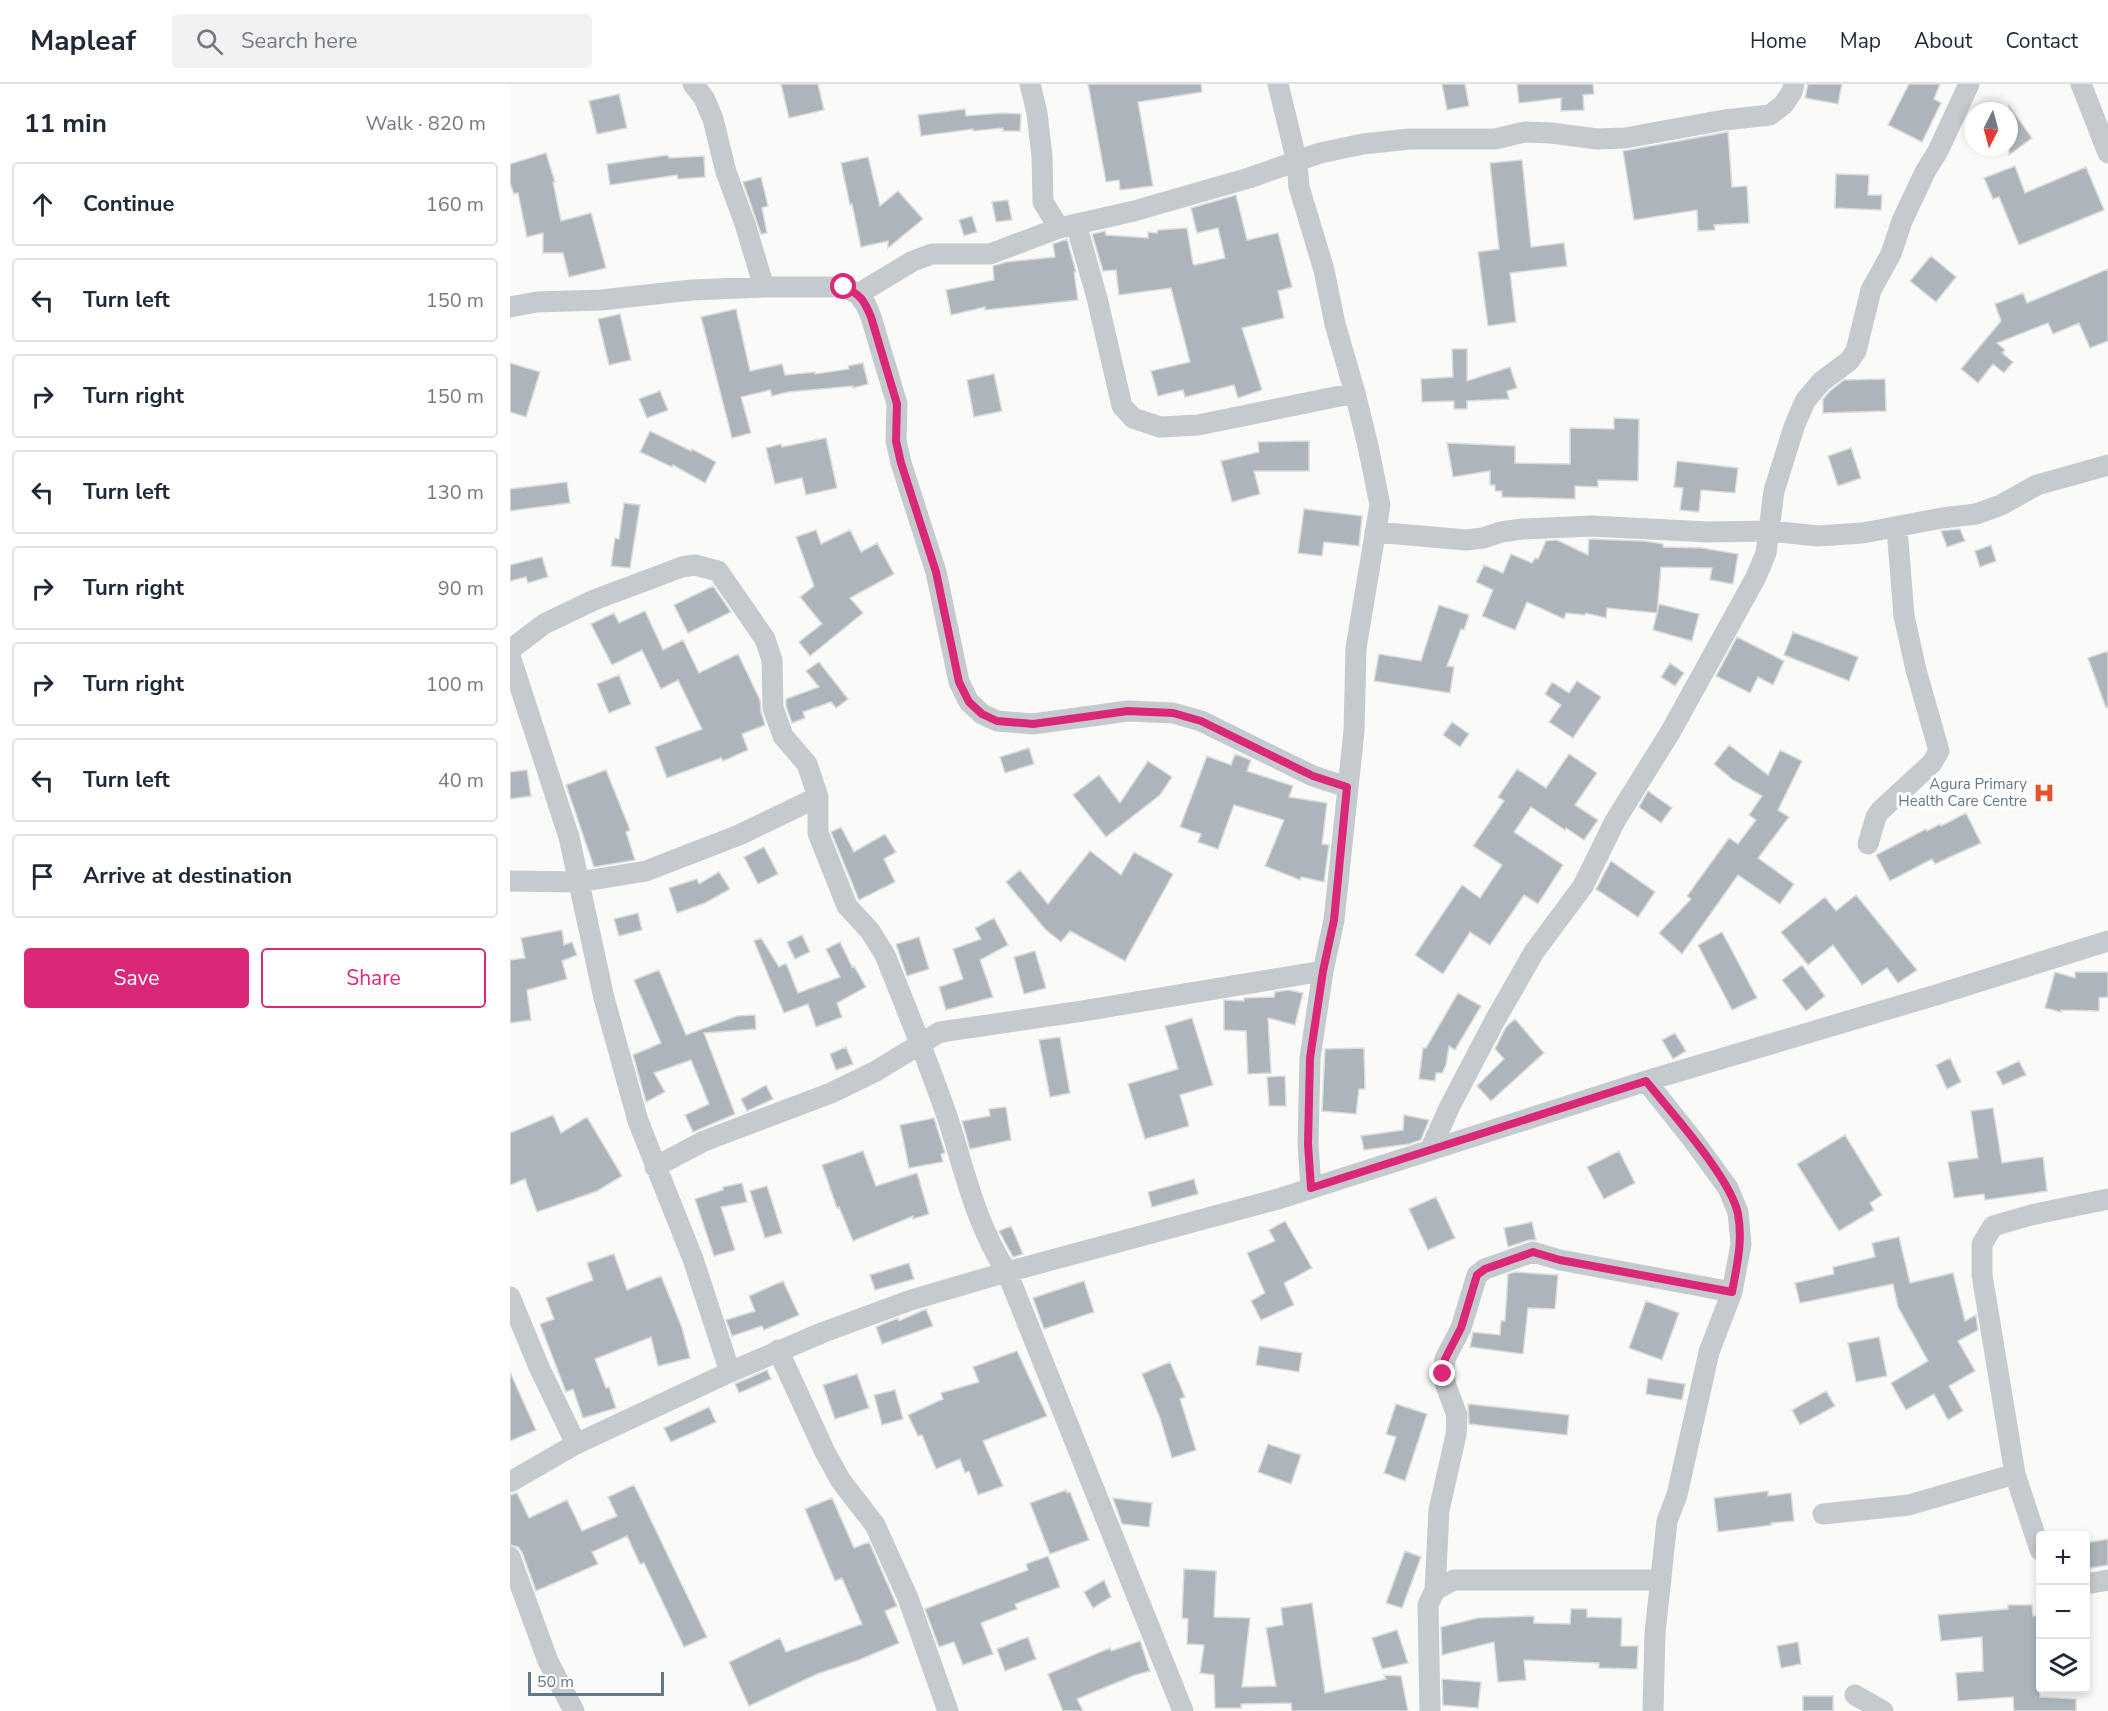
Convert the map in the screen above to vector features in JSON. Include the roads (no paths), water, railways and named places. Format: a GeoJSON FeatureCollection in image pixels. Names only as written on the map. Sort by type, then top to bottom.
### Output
{"type":"FeatureCollection","features":[{"type":"Feature","properties":{"kind":"street"},"geometry":{"type":"LineString","coordinates":[[693,84],[704,98],[712,119],[726,172],[764,287]]}},
{"type":"Feature","properties":{"kind":"street"},"geometry":{"type":"LineString","coordinates":[[1030,84],[1037,113],[1042,156],[1043,202],[1067,226],[1097,298],[1122,406],[1133,418],[1160,427],[1198,425],[1355,393]]}},
{"type":"Feature","properties":{"kind":"street"},"geometry":{"type":"LineString","coordinates":[[1278,84],[1297,162],[1299,187],[1324,270],[1335,324],[1378,486],[1380,505],[1356,648],[1354,731],[1334,920],[1323,971],[1310,1058],[1308,1144],[1311,1188]]}},
{"type":"Feature","properties":{"kind":"street"},"geometry":{"type":"LineString","coordinates":[[858,294],[913,261],[932,254],[949,252],[990,254],[1067,226],[1134,212],[1320,153],[1363,144],[1409,139],[1495,139],[1525,132],[1597,139],[1625,138],[1724,120],[1770,115],[1783,105],[1792,92],[1794,84]]}},
{"type":"Feature","properties":{"kind":"street"},"geometry":{"type":"LineString","coordinates":[[1430,1150],[1449,1106],[1522,972],[1583,886],[1615,821],[1671,731],[1751,586],[1766,553],[1774,491],[1794,427],[1805,401],[1821,382],[1849,361],[1856,351],[1871,290],[1891,254],[1902,221],[1969,84]]}},
{"type":"Feature","properties":{"kind":"street"},"geometry":{"type":"LineString","coordinates":[[2081,84],[2108,153]]}},
{"type":"Feature","properties":{"kind":"street"},"geometry":{"type":"LineString","coordinates":[[510,307],[537,302],[601,300],[692,290],[764,287],[844,287],[858,294],[871,317],[897,404],[896,441],[901,463],[936,572],[959,682],[969,702],[982,714],[997,721],[1017,724],[1033,724],[1128,711],[1173,713],[1201,721],[1313,776],[1347,787]]}},
{"type":"Feature","properties":{"kind":"street"},"geometry":{"type":"LineString","coordinates":[[1375,532],[1466,540],[1522,529],[1581,527],[1708,532],[1769,531],[1818,536],[1897,528],[1942,518],[1976,514],[2001,505],[2037,485],[2108,465]]}},
{"type":"Feature","properties":{"kind":"street"},"geometry":{"type":"LineString","coordinates":[[1868,844],[1880,811],[1932,763],[1939,751],[1916,670],[1904,616],[1897,528]]}},
{"type":"Feature","properties":{"kind":"street"},"geometry":{"type":"LineString","coordinates":[[510,650],[544,624],[594,600],[682,567],[695,565],[718,571],[765,639],[772,660],[773,708],[783,736],[807,764],[818,797],[818,833],[847,906],[870,931],[885,955],[948,1121],[984,1231],[994,1253],[1007,1272],[1183,1711]]}},
{"type":"Feature","properties":{"kind":"street"},"geometry":{"type":"LineString","coordinates":[[510,656],[569,837],[604,998],[638,1121],[693,1259],[730,1372]]}},
{"type":"Feature","properties":{"kind":"street"},"geometry":{"type":"LineString","coordinates":[[510,881],[579,882],[646,871],[739,835],[818,797]]}},
{"type":"Feature","properties":{"kind":"street"},"geometry":{"type":"LineString","coordinates":[[510,1482],[576,1444],[778,1350],[911,1300],[1278,1199],[1646,1081],[2108,942]]}},
{"type":"Feature","properties":{"kind":"street"},"geometry":{"type":"LineString","coordinates":[[655,1167],[704,1141],[831,1093],[876,1071],[940,1032],[1116,1006],[1264,979],[1323,971]]}},
{"type":"Feature","properties":{"kind":"street"},"geometry":{"type":"LineString","coordinates":[[1646,1081],[1728,1188],[1738,1212],[1741,1244],[1732,1292],[1709,1352],[1677,1495],[1667,1521],[1655,1633],[1653,1711]]}},
{"type":"Feature","properties":{"kind":"street"},"geometry":{"type":"LineString","coordinates":[[2036,1537],[2016,1474],[1982,1275],[1982,1244],[1993,1226],[2031,1215],[2108,1199]]}},
{"type":"Feature","properties":{"kind":"street"},"geometry":{"type":"LineString","coordinates":[[1430,1711],[1428,1605],[1435,1590],[1439,1510],[1456,1435],[1457,1415],[1443,1374],[1445,1359],[1461,1328],[1477,1275],[1485,1269],[1533,1252],[1560,1260],[1732,1292]]}},
{"type":"Feature","properties":{"kind":"street"},"geometry":{"type":"LineString","coordinates":[[510,1298],[539,1367],[576,1444]]}},
{"type":"Feature","properties":{"kind":"street"},"geometry":{"type":"LineString","coordinates":[[778,1350],[825,1452],[841,1481],[875,1525],[908,1598],[948,1711]]}},
{"type":"Feature","properties":{"kind":"street"},"geometry":{"type":"LineString","coordinates":[[1823,1514],[1909,1505],[2016,1474]]}},
{"type":"Feature","properties":{"kind":"street"},"geometry":{"type":"LineString","coordinates":[[510,1557],[548,1661],[574,1711]]}},
{"type":"Feature","properties":{"kind":"street"},"geometry":{"type":"LineString","coordinates":[[1435,1590],[1454,1580],[1661,1580]]}},
{"type":"Feature","properties":{"kind":"street"},"geometry":{"type":"LineString","coordinates":[[2090,1583],[2108,1580]]}},
{"type":"Feature","properties":{"kind":"street"},"geometry":{"type":"LineString","coordinates":[[1855,1695],[1883,1711]]}},
{"type":"Feature","properties":{"kind":"place","name":"Agura Primary Health Care Centre"},"geometry":{"type":"Point","coordinates":[2044,793]}}]}
